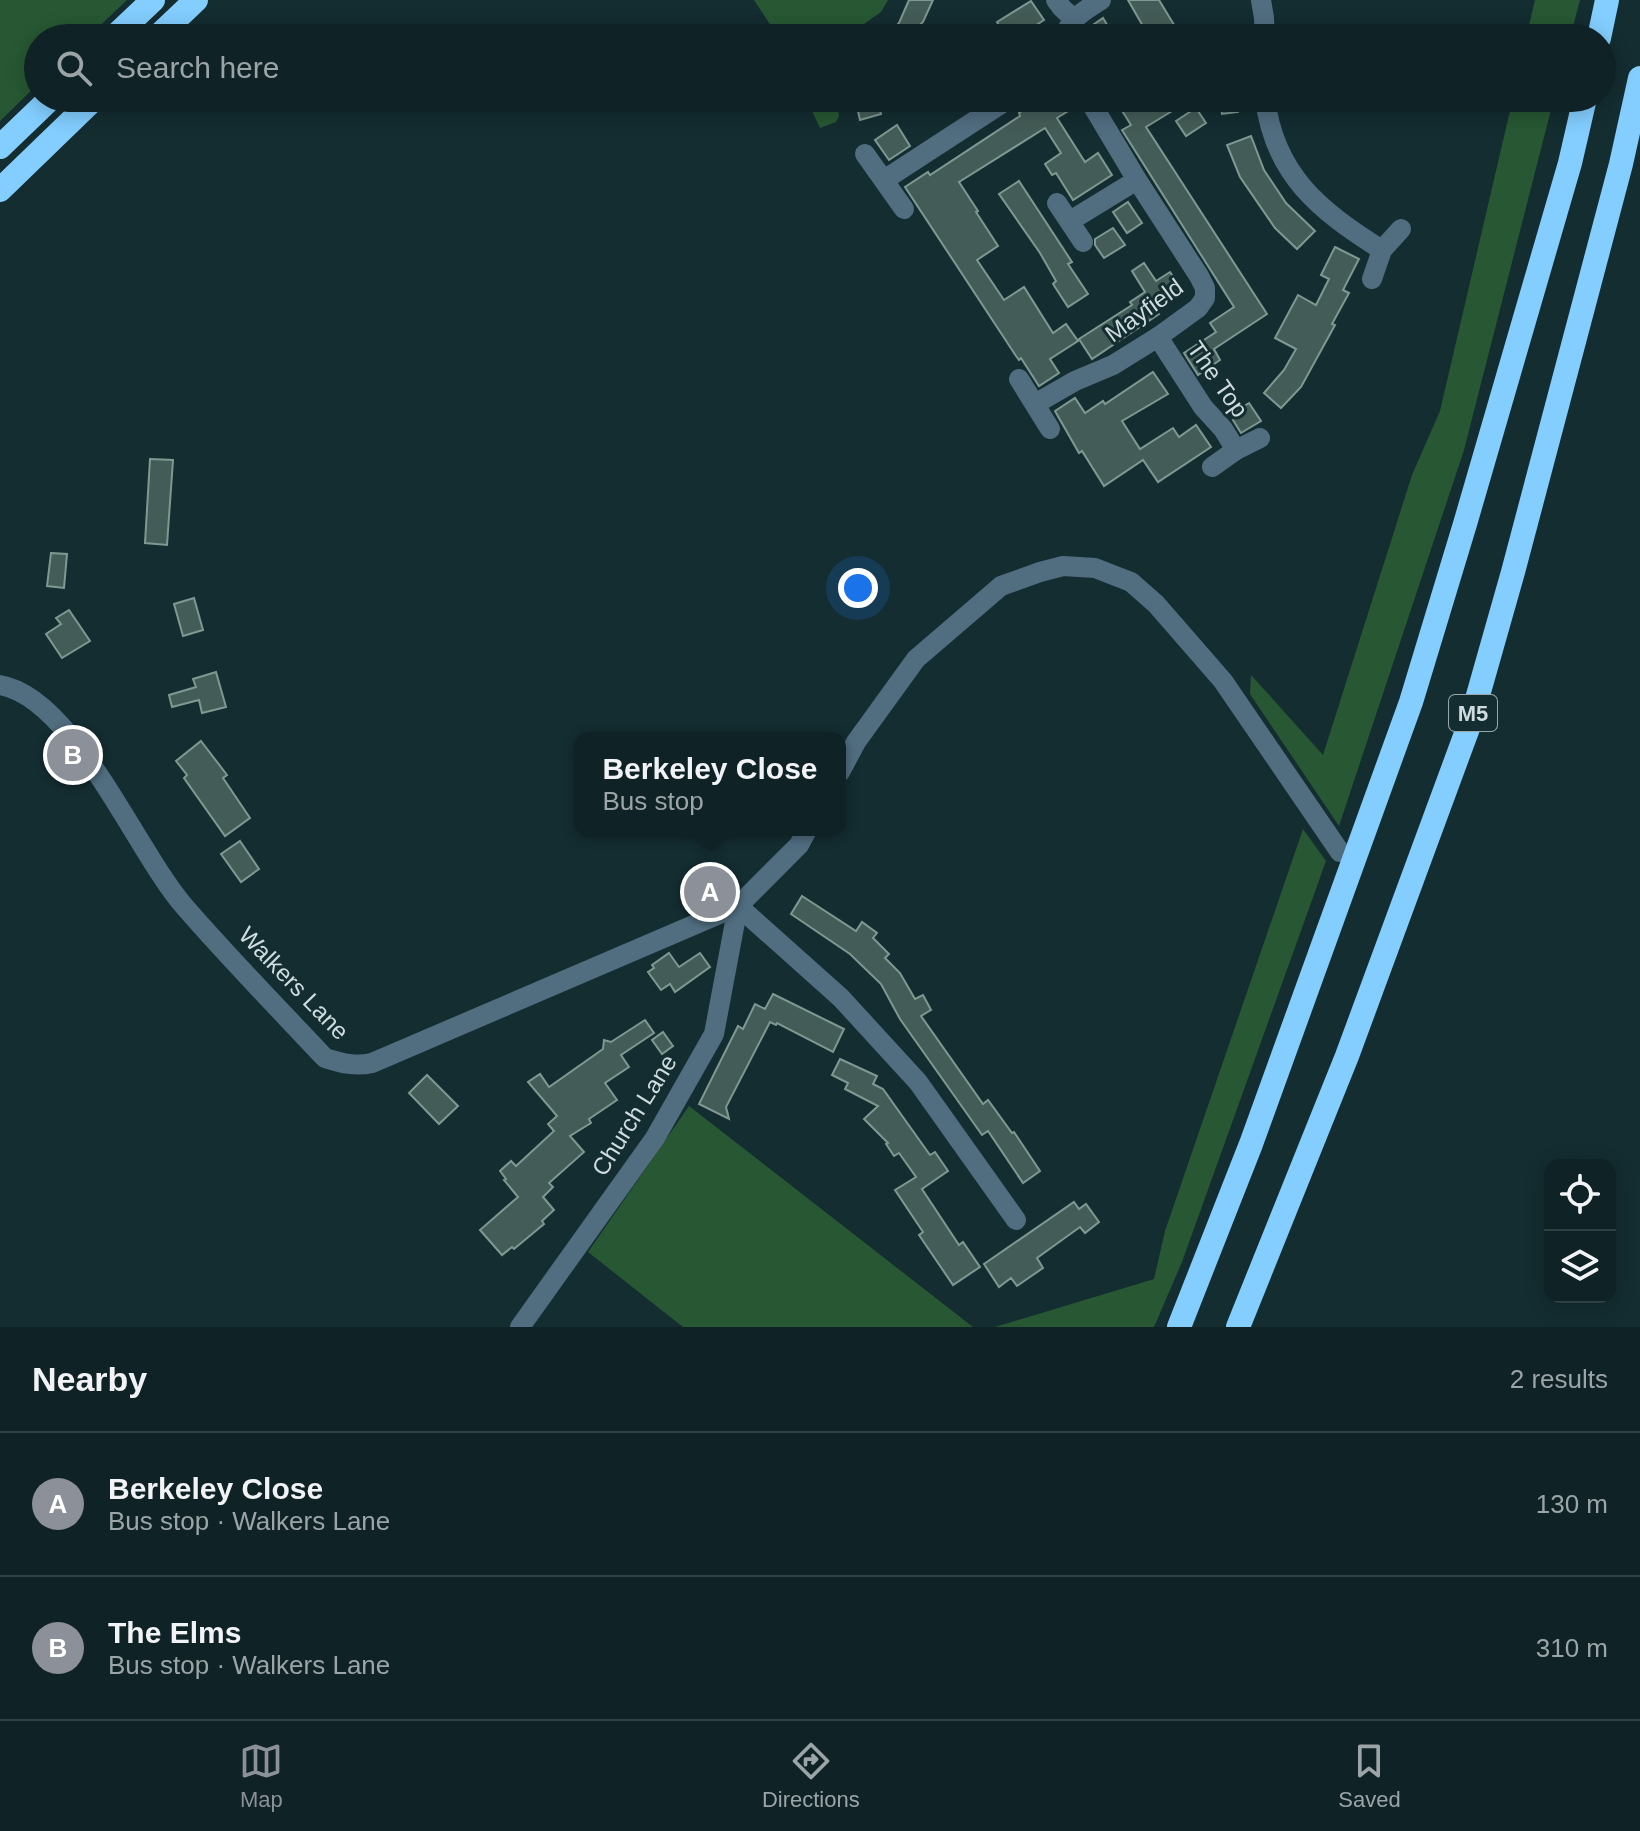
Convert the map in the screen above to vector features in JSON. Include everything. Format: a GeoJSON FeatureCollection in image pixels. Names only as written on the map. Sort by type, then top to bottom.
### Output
{"type":"FeatureCollection","features":[{"type":"Feature","properties":{"kind":"highway"},"geometry":{"type":"LineString","coordinates":[[128,24],[153,0]]}},
{"type":"Feature","properties":{"kind":"highway"},"geometry":{"type":"LineString","coordinates":[[171,24],[196,0]]}},
{"type":"Feature","properties":{"kind":"highway"},"geometry":{"type":"LineString","coordinates":[[1602,24],[1607,0]]}},
{"type":"Feature","properties":{"kind":"highway","name":"M5"},"geometry":{"type":"LineString","coordinates":[[1238,1327],[1347,1056],[1471,720],[1617,179],[1640,78]]}},
{"type":"Feature","properties":{"kind":"highway"},"geometry":{"type":"LineString","coordinates":[[0,147],[36,112]]}},
{"type":"Feature","properties":{"kind":"highway"},"geometry":{"type":"LineString","coordinates":[[0,190],[81,112]]}},
{"type":"Feature","properties":{"kind":"highway","name":"M5"},"geometry":{"type":"LineString","coordinates":[[1179,1327],[1251,1144],[1411,702],[1570,163],[1582,112]]}},
{"type":"Feature","properties":{"kind":"street"},"geometry":{"type":"LineString","coordinates":[[1056,0],[1074,19]]}},
{"type":"Feature","properties":{"kind":"street"},"geometry":{"type":"LineString","coordinates":[[1071,24],[1101,0]]}},
{"type":"Feature","properties":{"kind":"street"},"geometry":{"type":"LineString","coordinates":[[1261,0],[1264,24]]}},
{"type":"Feature","properties":{"kind":"street"},"geometry":{"type":"LineString","coordinates":[[884,180],[988,112]]}},
{"type":"Feature","properties":{"kind":"street","name":"Mayfield"},"geometry":{"type":"LineString","coordinates":[[1035,404],[1075,381],[1113,365],[1158,337],[1198,308],[1205,298],[1205,288],[1199,276],[1096,112]]}},
{"type":"Feature","properties":{"kind":"street"},"geometry":{"type":"LineString","coordinates":[[1267,112],[1270,130],[1282,159],[1299,185],[1342,226],[1382,250]]}},
{"type":"Feature","properties":{"kind":"street"},"geometry":{"type":"LineString","coordinates":[[865,154],[904,209]]}},
{"type":"Feature","properties":{"kind":"street"},"geometry":{"type":"LineString","coordinates":[[1070,221],[1137,180]]}},
{"type":"Feature","properties":{"kind":"street"},"geometry":{"type":"LineString","coordinates":[[1057,203],[1083,242]]}},
{"type":"Feature","properties":{"kind":"street"},"geometry":{"type":"LineString","coordinates":[[1372,279],[1382,250],[1401,229]]}},
{"type":"Feature","properties":{"kind":"street","name":"The Top"},"geometry":{"type":"LineString","coordinates":[[1158,337],[1203,407],[1223,429],[1236,450]]}},
{"type":"Feature","properties":{"kind":"street"},"geometry":{"type":"LineString","coordinates":[[1019,379],[1050,429]]}},
{"type":"Feature","properties":{"kind":"street","name":"The Top"},"geometry":{"type":"LineString","coordinates":[[1212,467],[1260,438]]}},
{"type":"Feature","properties":{"kind":"street"},"geometry":{"type":"LineString","coordinates":[[846,761],[916,659],[1001,586],[1063,566],[1095,568],[1131,582],[1156,604],[1223,681],[1340,852]]}},
{"type":"Feature","properties":{"kind":"street","name":"Walkers Lane"},"geometry":{"type":"LineString","coordinates":[[0,685],[34,699],[65,729],[181,903],[325,1058],[344,1064],[359,1066],[372,1063],[738,906]]}},
{"type":"Feature","properties":{"kind":"street"},"geometry":{"type":"LineString","coordinates":[[804,836],[799,845],[738,906],[841,998],[918,1082],[1016,1220]]}},
{"type":"Feature","properties":{"kind":"street","name":"Church Lane"},"geometry":{"type":"LineString","coordinates":[[520,1327],[655,1138],[714,1034],[738,906]]}},
{"type":"Feature","properties":{"kind":"green space"},"geometry":{"type":"Polygon","coordinates":[[[0,0],[127,0],[102,24],[24,24],[24,98],[0,121],[0,0]]]}},
{"type":"Feature","properties":{"kind":"green space"},"geometry":{"type":"Polygon","coordinates":[[[754,0],[888,0],[881,12],[864,24],[770,24],[754,0]]]}},
{"type":"Feature","properties":{"kind":"green space"},"geometry":{"type":"Polygon","coordinates":[[[1535,0],[1580,0],[1574,24],[1529,24],[1535,0]]]}},
{"type":"Feature","properties":{"kind":"green space"},"geometry":{"type":"Polygon","coordinates":[[[813,112],[838,112],[836,122],[820,128],[813,112]]]}},
{"type":"Feature","properties":{"kind":"green space"},"geometry":{"type":"Polygon","coordinates":[[[1510,112],[1550,112],[1464,450],[1339,826],[1250,694],[1251,675],[1323,755],[1412,475],[1440,411],[1510,112]]]}},
{"type":"Feature","properties":{"kind":"green space"},"geometry":{"type":"Polygon","coordinates":[[[1303,829],[1326,861],[1182,1262],[1154,1327],[995,1327],[1154,1279],[1165,1231],[1303,829]]]}},
{"type":"Feature","properties":{"kind":"green space"},"geometry":{"type":"Polygon","coordinates":[[[689,1106],[973,1327],[683,1327],[588,1252],[689,1106]]]}},
{"type":"Feature","properties":{"kind":"building"},"geometry":{"type":"Polygon","coordinates":[[[909,0],[933,0],[921,24],[899,23],[909,0]]]}},
{"type":"Feature","properties":{"kind":"building"},"geometry":{"type":"Polygon","coordinates":[[[1128,0],[1159,0],[1174,24],[1142,24],[1128,0]]]}},
{"type":"Feature","properties":{"kind":"building"},"geometry":{"type":"Polygon","coordinates":[[[1031,1],[1044,20],[1038,24],[997,22],[1031,1]]]}},
{"type":"Feature","properties":{"kind":"building"},"geometry":{"type":"Polygon","coordinates":[[[858,112],[880,112],[881,114],[860,120],[858,112]]]}},
{"type":"Feature","properties":{"kind":"building"},"geometry":{"type":"Polygon","coordinates":[[[1067,112],[1057,118],[1085,162],[1098,153],[1112,175],[1073,200],[1056,173],[1052,175],[1045,164],[1061,153],[1045,128],[959,182],[998,246],[977,260],[1004,300],[1024,287],[1053,333],[1066,324],[1078,341],[1050,359],[1059,373],[1039,386],[905,187],[928,172],[930,175],[1020,116],[1019,113],[1067,112]]]}},
{"type":"Feature","properties":{"kind":"building"},"geometry":{"type":"Polygon","coordinates":[[[1123,112],[1170,112],[1146,127],[1267,314],[1214,349],[1220,360],[1198,375],[1184,353],[1216,332],[1210,323],[1234,307],[1122,130],[1131,125],[1123,112]]]}},
{"type":"Feature","properties":{"kind":"building"},"geometry":{"type":"Polygon","coordinates":[[[1190,112],[1199,112],[1206,123],[1186,136],[1176,121],[1190,112]]]}},
{"type":"Feature","properties":{"kind":"building"},"geometry":{"type":"Polygon","coordinates":[[[897,125],[910,146],[889,160],[875,140],[897,125]]]}},
{"type":"Feature","properties":{"kind":"building"},"geometry":{"type":"Polygon","coordinates":[[[1251,136],[1264,170],[1286,203],[1315,231],[1297,249],[1275,228],[1240,177],[1227,145],[1251,136]]]}},
{"type":"Feature","properties":{"kind":"building"},"geometry":{"type":"Polygon","coordinates":[[[1019,181],[1072,262],[1068,264],[1088,294],[1068,307],[1053,284],[1056,281],[1040,253],[999,194],[1019,181]]]}},
{"type":"Feature","properties":{"kind":"building"},"geometry":{"type":"Polygon","coordinates":[[[1128,202],[1142,223],[1127,233],[1113,212],[1128,202]]]}},
{"type":"Feature","properties":{"kind":"building"},"geometry":{"type":"Polygon","coordinates":[[[1113,228],[1125,245],[1104,258],[1095,245],[1095,239],[1113,228]]]}},
{"type":"Feature","properties":{"kind":"building"},"geometry":{"type":"Polygon","coordinates":[[[1335,247],[1359,259],[1343,290],[1349,293],[1301,387],[1281,408],[1264,393],[1284,370],[1296,349],[1275,338],[1298,295],[1316,305],[1329,279],[1321,275],[1335,247]]]}},
{"type":"Feature","properties":{"kind":"building"},"geometry":{"type":"Polygon","coordinates":[[[1144,263],[1156,281],[1170,272],[1183,291],[1155,309],[1159,314],[1092,359],[1079,339],[1132,305],[1130,302],[1145,292],[1132,271],[1144,263]]]}},
{"type":"Feature","properties":{"kind":"building"},"geometry":{"type":"Polygon","coordinates":[[[1153,372],[1168,394],[1122,421],[1140,449],[1173,428],[1179,437],[1196,425],[1211,447],[1158,482],[1143,460],[1104,486],[1082,451],[1079,453],[1055,411],[1075,398],[1085,413],[1103,401],[1105,404],[1153,372]]]}},
{"type":"Feature","properties":{"kind":"building"},"geometry":{"type":"Polygon","coordinates":[[[1249,403],[1261,421],[1241,433],[1233,420],[1239,416],[1236,411],[1249,403]]]}},
{"type":"Feature","properties":{"kind":"building"},"geometry":{"type":"Polygon","coordinates":[[[150,459],[173,460],[167,545],[145,543],[150,459]]]}},
{"type":"Feature","properties":{"kind":"building"},"geometry":{"type":"Polygon","coordinates":[[[51,553],[67,554],[64,588],[47,586],[51,553]]]}},
{"type":"Feature","properties":{"kind":"building"},"geometry":{"type":"Polygon","coordinates":[[[194,598],[203,630],[183,636],[174,604],[194,598]]]}},
{"type":"Feature","properties":{"kind":"building"},"geometry":{"type":"Polygon","coordinates":[[[69,610],[90,641],[62,658],[46,634],[61,624],[56,618],[69,610]]]}},
{"type":"Feature","properties":{"kind":"building"},"geometry":{"type":"Polygon","coordinates":[[[216,672],[226,707],[202,713],[199,700],[172,707],[169,695],[196,687],[193,679],[216,672]]]}},
{"type":"Feature","properties":{"kind":"building"},"geometry":{"type":"Polygon","coordinates":[[[201,741],[227,775],[223,778],[250,818],[225,836],[184,778],[187,775],[176,761],[201,741]]]}},
{"type":"Feature","properties":{"kind":"building"},"geometry":{"type":"Polygon","coordinates":[[[240,841],[259,869],[241,882],[221,854],[240,841]]]}},
{"type":"Feature","properties":{"kind":"building"},"geometry":{"type":"Polygon","coordinates":[[[802,896],[856,931],[862,922],[877,933],[873,938],[889,954],[885,958],[900,973],[915,999],[923,995],[931,1010],[921,1016],[983,1104],[988,1100],[1040,1171],[1023,1183],[988,1131],[982,1135],[900,1019],[881,984],[850,954],[791,914],[802,896]]]}},
{"type":"Feature","properties":{"kind":"building"},"geometry":{"type":"Polygon","coordinates":[[[669,953],[679,967],[700,953],[710,967],[675,992],[670,984],[661,990],[648,972],[654,968],[652,965],[669,953]]]}},
{"type":"Feature","properties":{"kind":"building"},"geometry":{"type":"Polygon","coordinates":[[[773,994],[844,1029],[833,1052],[770,1022],[726,1107],[729,1119],[699,1104],[738,1026],[743,1029],[755,1004],[765,1009],[773,994]]]}},
{"type":"Feature","properties":{"kind":"building"},"geometry":{"type":"Polygon","coordinates":[[[645,1020],[654,1033],[621,1055],[629,1067],[605,1083],[617,1100],[589,1119],[591,1123],[570,1136],[584,1152],[549,1183],[553,1187],[543,1197],[554,1210],[542,1221],[544,1224],[502,1255],[480,1230],[518,1197],[500,1171],[511,1161],[516,1166],[554,1131],[548,1124],[557,1116],[528,1082],[540,1074],[549,1087],[603,1049],[604,1040],[611,1042],[645,1020]]]}},
{"type":"Feature","properties":{"kind":"building"},"geometry":{"type":"Polygon","coordinates":[[[663,1032],[673,1046],[662,1054],[652,1040],[663,1032]]]}},
{"type":"Feature","properties":{"kind":"building"},"geometry":{"type":"Polygon","coordinates":[[[840,1059],[877,1076],[873,1084],[883,1089],[930,1155],[935,1152],[948,1171],[922,1189],[959,1245],[963,1242],[980,1267],[953,1285],[919,1235],[923,1232],[895,1190],[916,1177],[899,1153],[894,1156],[888,1143],[864,1119],[878,1106],[845,1089],[848,1083],[832,1075],[840,1059]]]}},
{"type":"Feature","properties":{"kind":"building"},"geometry":{"type":"Polygon","coordinates":[[[427,1075],[458,1106],[439,1124],[409,1093],[427,1075]]]}},
{"type":"Feature","properties":{"kind":"building"},"geometry":{"type":"Polygon","coordinates":[[[1074,1202],[1079,1209],[1086,1204],[1099,1222],[1085,1233],[1080,1227],[1037,1258],[1043,1268],[1017,1286],[1011,1278],[999,1287],[984,1264],[1074,1202]]]}},
{"type":"Feature","properties":{"kind":"place","name":"The Elms"},"geometry":{"type":"Point","coordinates":[73,755]}},
{"type":"Feature","properties":{"kind":"place","name":"Berkeley Close"},"geometry":{"type":"Point","coordinates":[710,892]}}]}
